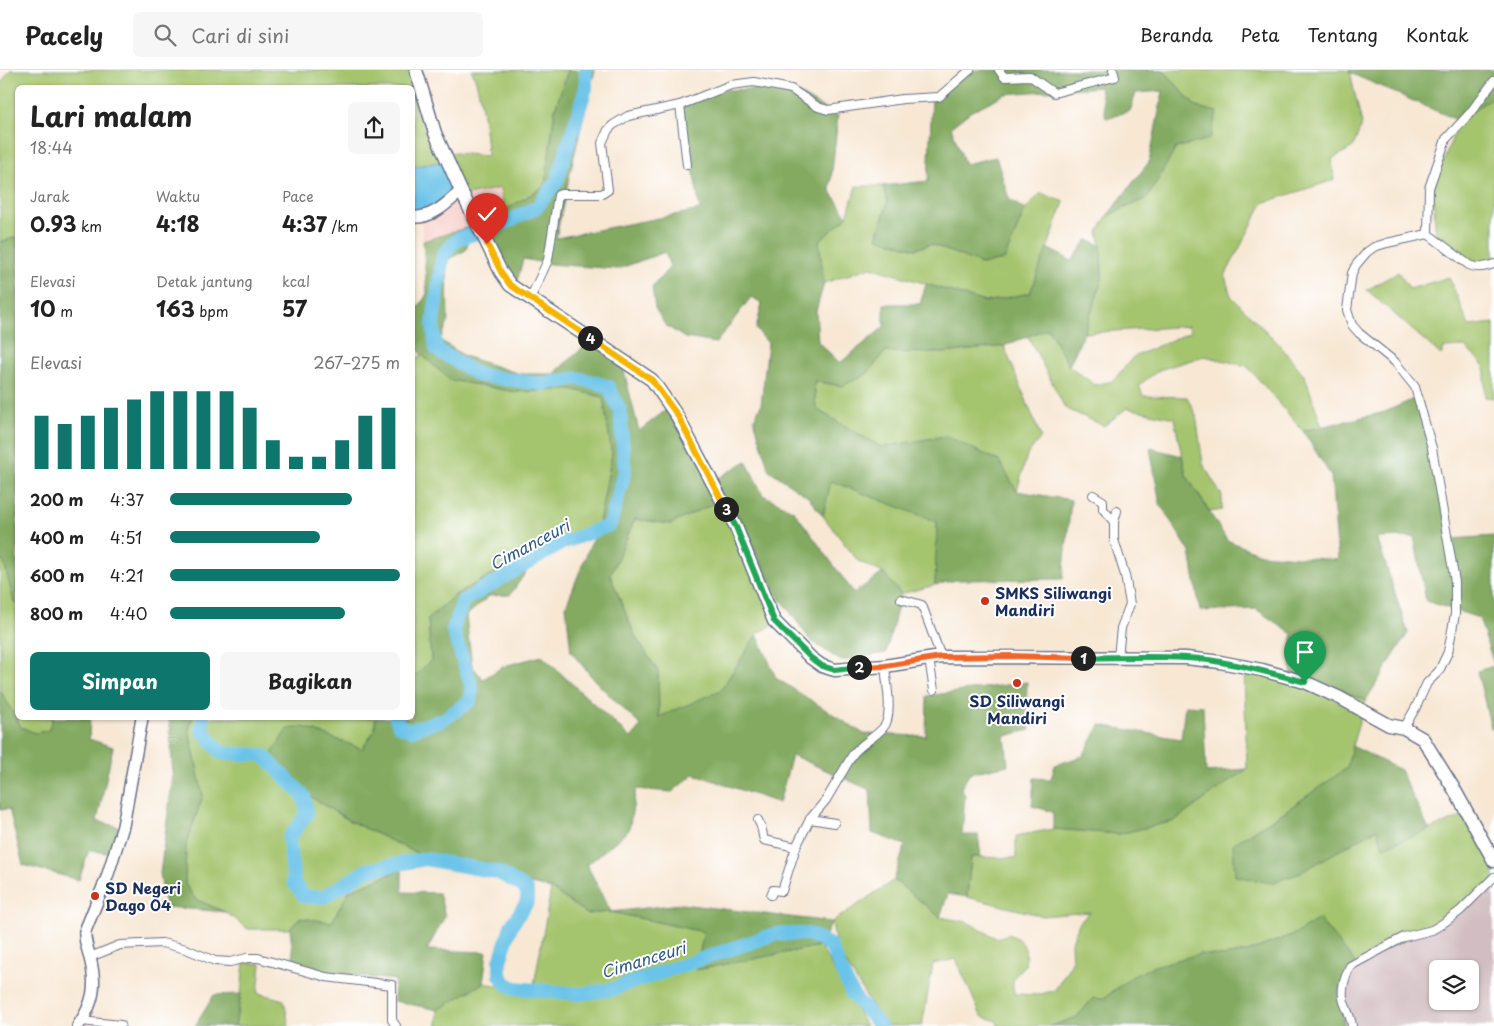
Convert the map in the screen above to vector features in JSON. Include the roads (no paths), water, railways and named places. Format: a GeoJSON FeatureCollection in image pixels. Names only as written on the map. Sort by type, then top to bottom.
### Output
{"type":"FeatureCollection","features":[{"type":"Feature","properties":{"kind":"main road"},"geometry":{"type":"LineString","coordinates":[[416,70],[435,133],[501,272],[510,285],[637,369],[652,380],[664,394],[678,416],[736,527],[774,621],[811,658],[822,666],[835,670],[885,666],[935,658],[1186,658],[1262,670],[1305,682],[1340,698],[1389,725],[1404,728],[1423,739],[1494,861]]}},
{"type":"Feature","properties":{"kind":"street"},"geometry":{"type":"LineString","coordinates":[[530,299],[548,260],[558,196],[561,194],[602,194],[608,190],[602,143],[608,130],[628,116],[680,105],[731,85],[754,82],[791,90],[828,110],[903,99],[940,96],[970,70]]}},
{"type":"Feature","properties":{"kind":"street"},"geometry":{"type":"LineString","coordinates":[[999,70],[1004,77],[1030,76],[1054,93],[1115,77],[1113,70]]}},
{"type":"Feature","properties":{"kind":"street"},"geometry":{"type":"LineString","coordinates":[[1428,234],[1430,188],[1446,139],[1470,113],[1494,81]]}},
{"type":"Feature","properties":{"kind":"street"},"geometry":{"type":"LineString","coordinates":[[680,105],[687,165]]}},
{"type":"Feature","properties":{"kind":"street"},"geometry":{"type":"LineString","coordinates":[[415,217],[439,210],[461,191]]}},
{"type":"Feature","properties":{"kind":"street"},"geometry":{"type":"LineString","coordinates":[[1428,234],[1469,266],[1474,268],[1494,264]]}},
{"type":"Feature","properties":{"kind":"street"},"geometry":{"type":"LineString","coordinates":[[1404,728],[1427,683],[1439,672],[1448,652],[1455,614],[1455,582],[1432,448],[1415,387],[1395,362],[1359,333],[1352,325],[1347,310],[1352,273],[1367,252],[1374,247],[1387,243],[1428,234]]}},
{"type":"Feature","properties":{"kind":"street"},"geometry":{"type":"LineString","coordinates":[[1093,495],[1103,501],[1103,509],[1114,522]]}},
{"type":"Feature","properties":{"kind":"street"},"geometry":{"type":"LineString","coordinates":[[1118,511],[1114,522],[1114,540],[1125,575],[1130,604],[1121,628],[1118,657]]}},
{"type":"Feature","properties":{"kind":"street"},"geometry":{"type":"LineString","coordinates":[[901,599],[922,605],[935,658],[934,690]]}},
{"type":"Feature","properties":{"kind":"street"},"geometry":{"type":"LineString","coordinates":[[771,895],[773,890],[782,891],[796,847],[810,819],[826,800],[853,754],[887,723],[889,714],[885,666]]}},
{"type":"Feature","properties":{"kind":"street"},"geometry":{"type":"LineString","coordinates":[[121,1025],[79,1024],[87,1010],[95,988],[90,957],[84,939],[84,931],[107,877],[123,826],[142,720]]}},
{"type":"Feature","properties":{"kind":"street"},"geometry":{"type":"LineString","coordinates":[[810,819],[835,823]]}},
{"type":"Feature","properties":{"kind":"street"},"geometry":{"type":"LineString","coordinates":[[758,820],[763,829],[762,835],[764,840],[796,847]]}},
{"type":"Feature","properties":{"kind":"street"},"geometry":{"type":"LineString","coordinates":[[1352,1026],[1351,1017],[1344,1001],[1343,985],[1350,966],[1404,937],[1432,930],[1442,924],[1460,910],[1494,877]]}},
{"type":"Feature","properties":{"kind":"street"},"geometry":{"type":"LineString","coordinates":[[90,957],[120,945],[162,943],[186,949],[215,961],[230,962],[247,958],[258,958],[326,977],[392,986],[392,1020],[396,1026]]}},
{"type":"Feature","properties":{"kind":"water"},"geometry":{"type":"Polygon","coordinates":[[[445,161],[458,189],[444,209],[415,216],[415,167],[445,161]]]}},
{"type":"Feature","properties":{"kind":"waterway","name":"Cimanceuri"},"geometry":{"type":"LineString","coordinates":[[397,720],[399,726],[411,730],[444,719],[470,701],[472,688],[453,630],[463,601],[562,543],[610,525],[625,471],[620,410],[608,386],[578,378],[543,384],[478,375],[436,349],[433,324],[443,254],[459,238],[493,229],[537,207],[557,181],[586,88],[586,70]]}},
{"type":"Feature","properties":{"kind":"waterway","name":"Cimanceuri"},"geometry":{"type":"LineString","coordinates":[[203,720],[202,730],[221,753],[263,755],[304,796],[307,814],[289,838],[294,883],[305,897],[324,897],[367,870],[425,859],[497,872],[522,886],[527,891],[527,902],[511,926],[500,961],[500,975],[506,984],[515,988],[579,994],[610,990],[775,934],[809,934],[830,945],[852,994],[880,1026]]}},
{"type":"Feature","properties":{"kind":"place","name":"SMKS Siliwangi Mandiri"},"geometry":{"type":"Point","coordinates":[985,601]}},
{"type":"Feature","properties":{"kind":"place","name":"SD Siliwangi Mandiri"},"geometry":{"type":"Point","coordinates":[1017,683]}},
{"type":"Feature","properties":{"kind":"place","name":"SD Negeri Dago 04"},"geometry":{"type":"Point","coordinates":[95,896]}}]}
